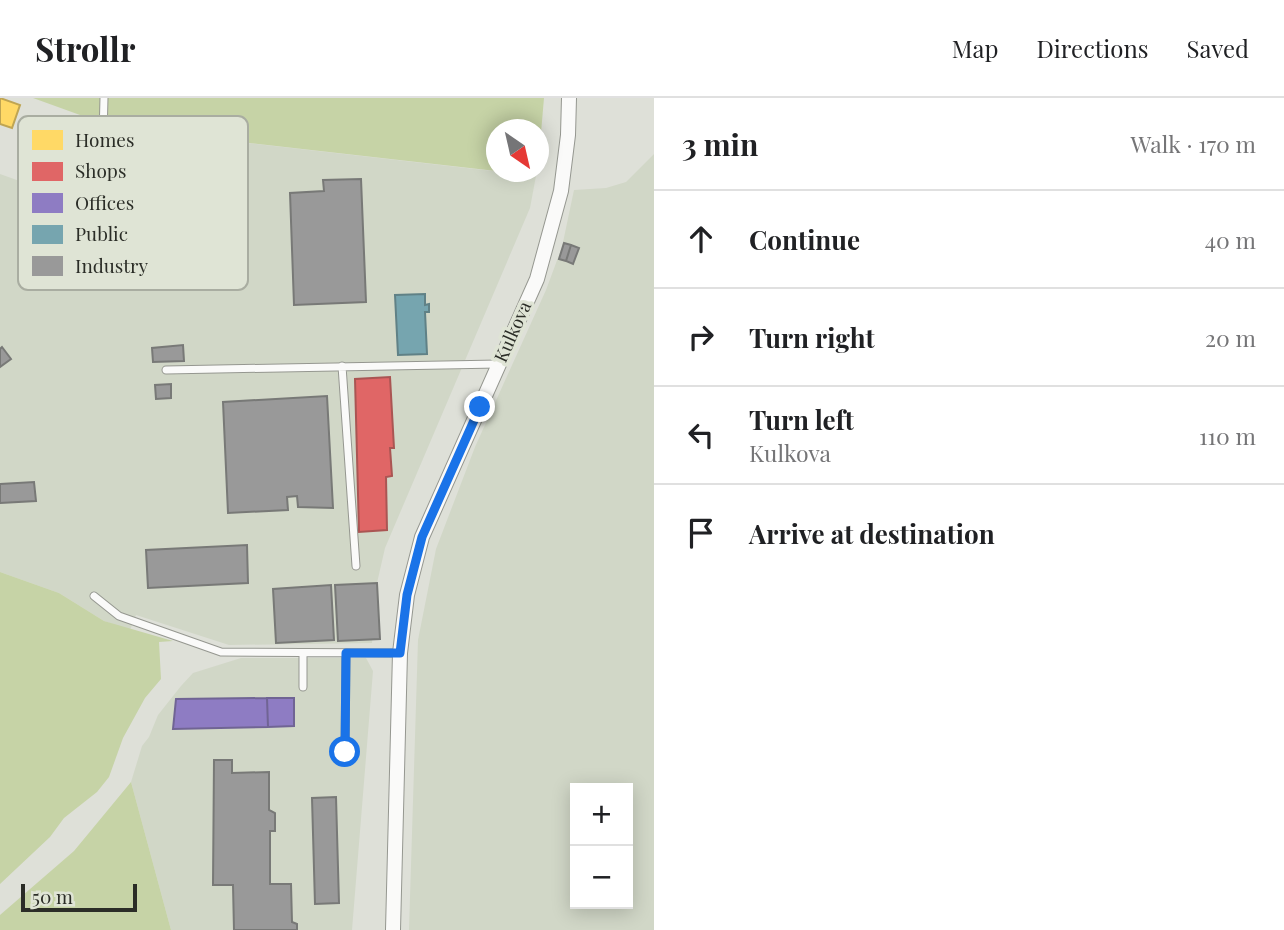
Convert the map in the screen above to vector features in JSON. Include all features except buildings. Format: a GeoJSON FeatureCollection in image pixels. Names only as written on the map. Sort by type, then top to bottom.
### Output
{"type":"FeatureCollection","features":[{"type":"Feature","properties":{"kind":"street","name":"Kulkova"},"geometry":{"type":"LineString","coordinates":[[393,930],[400,653],[407,595],[422,537],[537,279],[561,191],[568,135],[569,98]]}},
{"type":"Feature","properties":{"kind":"lane"},"geometry":{"type":"LineString","coordinates":[[104,98],[104,116]]}},
{"type":"Feature","properties":{"kind":"lane"},"geometry":{"type":"LineString","coordinates":[[166,370],[499,364]]}},
{"type":"Feature","properties":{"kind":"lane"},"geometry":{"type":"LineString","coordinates":[[342,366],[356,566]]}},
{"type":"Feature","properties":{"kind":"lane"},"geometry":{"type":"LineString","coordinates":[[94,596],[119,616],[221,652],[400,653]]}},
{"type":"Feature","properties":{"kind":"lane"},"geometry":{"type":"LineString","coordinates":[[345,752],[346,653]]}},
{"type":"Feature","properties":{"kind":"lane"},"geometry":{"type":"LineString","coordinates":[[303,654],[303,687]]}},
{"type":"Feature","properties":{"kind":"shaded area"},"geometry":{"type":"Polygon","coordinates":[[[248,143],[486,170],[486,182],[535,182],[530,208],[385,548],[377,583],[372,643],[229,645],[136,615],[130,630],[104,621],[59,593],[0,572],[0,174],[18,180],[18,290],[248,290],[248,143]]]}},
{"type":"Feature","properties":{"kind":"shaded area"},"geometry":{"type":"Polygon","coordinates":[[[654,154],[654,930],[409,930],[418,640],[436,549],[475,447],[546,290],[562,247],[574,190],[606,188],[626,182],[654,154]]]}},
{"type":"Feature","properties":{"kind":"shaded area"},"geometry":{"type":"Polygon","coordinates":[[[241,658],[366,658],[373,671],[352,930],[171,930],[131,782],[142,746],[158,715],[181,686],[193,673],[241,658]]]}},
{"type":"Feature","properties":{"kind":"green space"},"geometry":{"type":"Polygon","coordinates":[[[33,98],[544,98],[542,119],[486,119],[486,170],[248,143],[248,116],[83,116],[33,98]]]}},
{"type":"Feature","properties":{"kind":"green space"},"geometry":{"type":"Polygon","coordinates":[[[0,572],[59,593],[104,621],[173,641],[159,642],[161,679],[145,698],[123,738],[109,777],[97,792],[64,818],[50,837],[0,884],[0,572]]]}},
{"type":"Feature","properties":{"kind":"green space"},"geometry":{"type":"Polygon","coordinates":[[[131,782],[171,930],[0,930],[0,915],[74,851],[131,782]]]}},
{"type":"Feature","properties":{"kind":"route"},"geometry":{"type":"LineString","coordinates":[[345,752],[346,653],[400,653],[407,595],[422,537],[480,407]]}}]}
